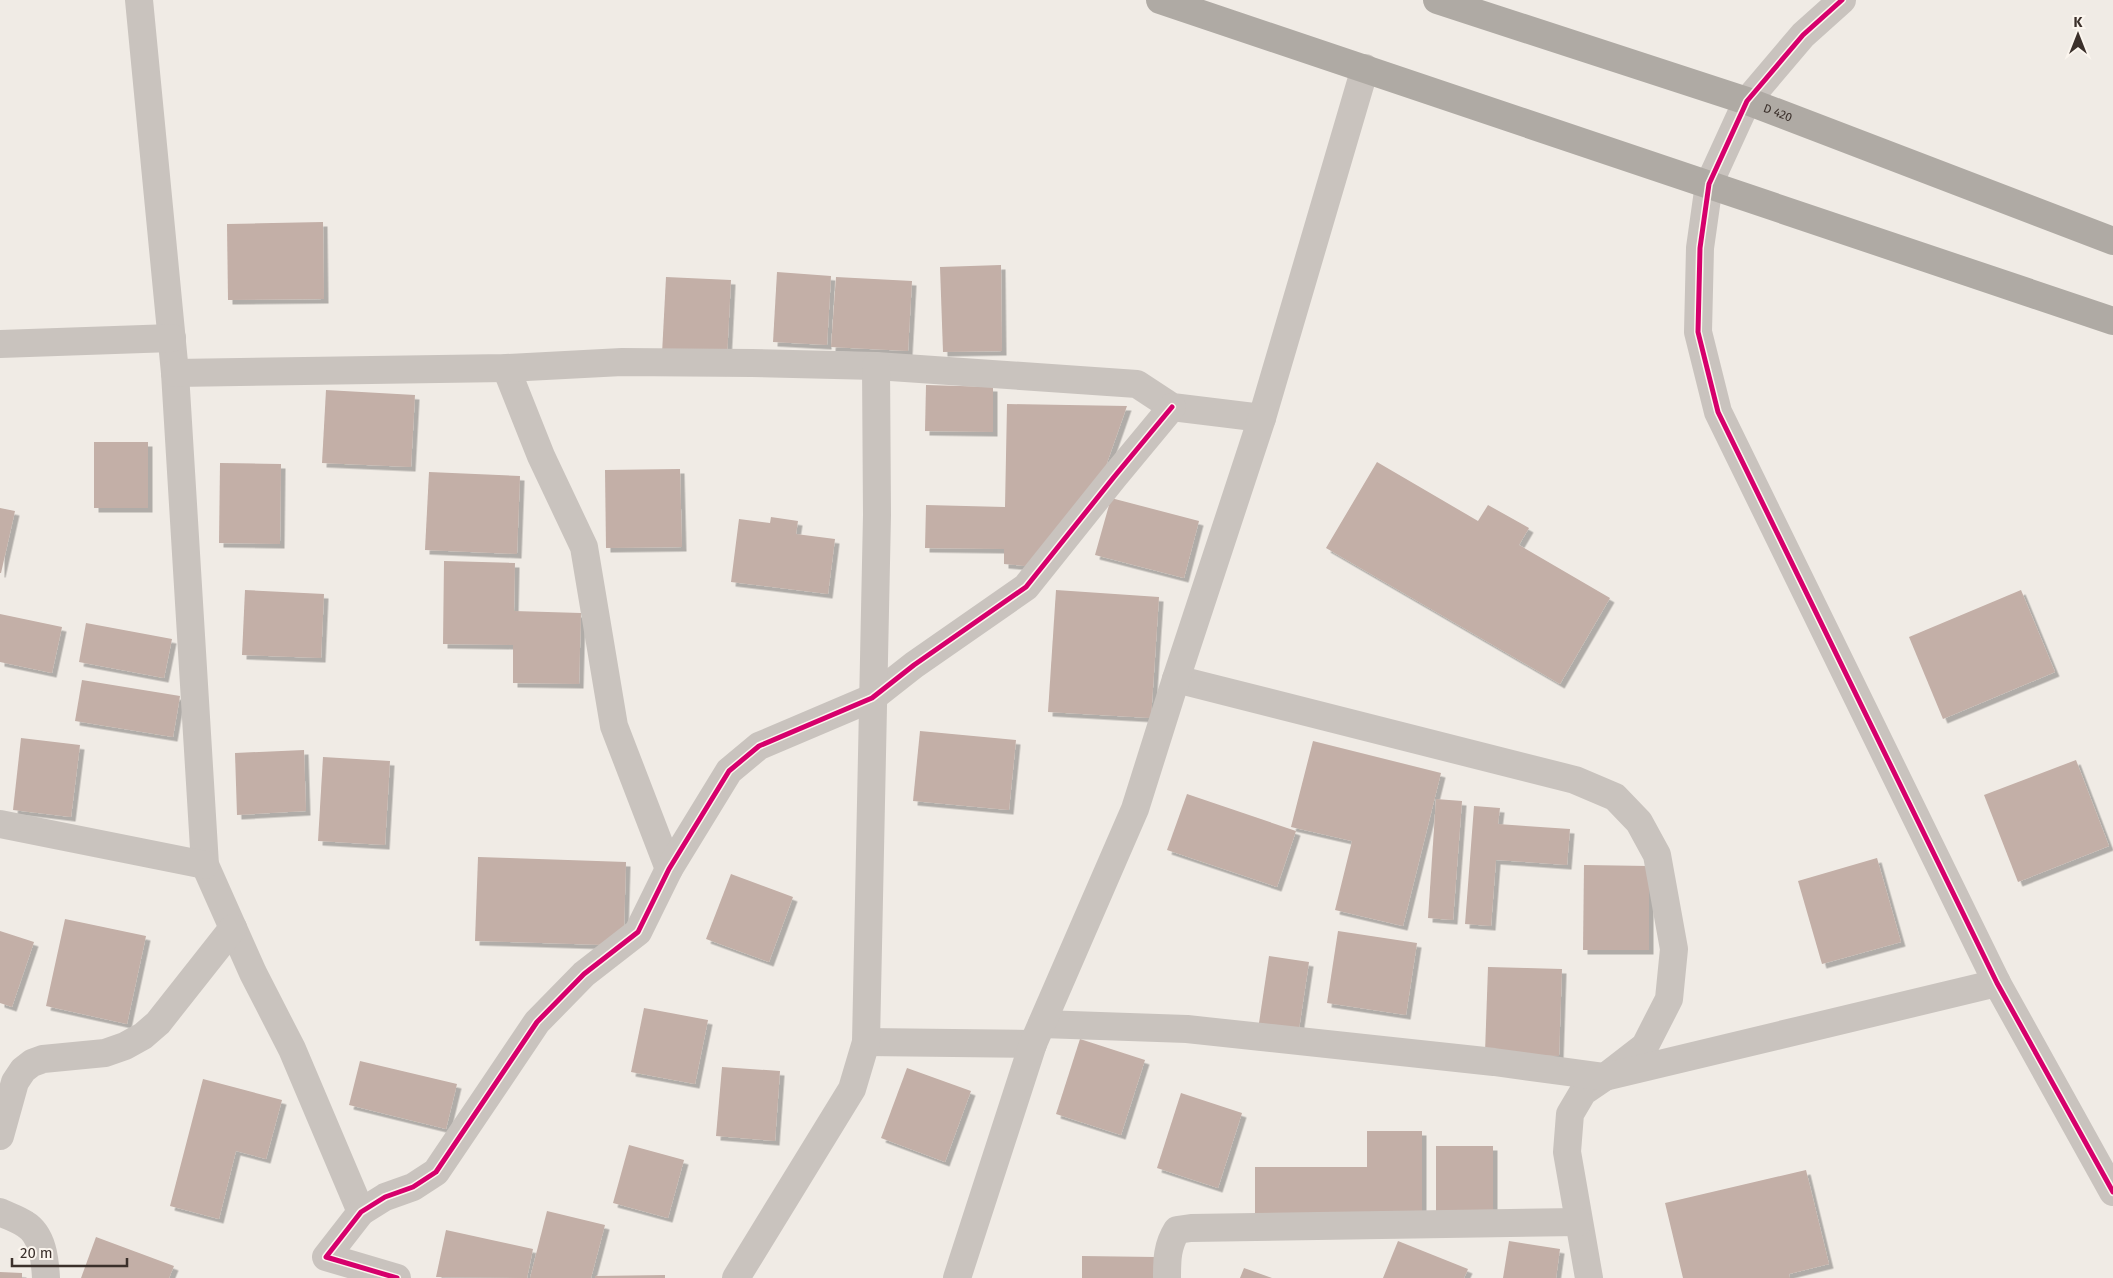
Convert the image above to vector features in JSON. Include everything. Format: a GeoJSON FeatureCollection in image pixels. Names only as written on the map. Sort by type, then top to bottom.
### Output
{"type":"FeatureCollection","features":[{"type":"Feature","properties":{"kind":"highway"},"geometry":{"type":"LineString","coordinates":[[1160,0],[2113,321]]}},
{"type":"Feature","properties":{"kind":"highway","name":"D 420"},"geometry":{"type":"LineString","coordinates":[[1437,0],[1747,101],[2113,241]]}},
{"type":"Feature","properties":{"kind":"street"},"geometry":{"type":"LineString","coordinates":[[139,0],[175,373],[205,865],[233,928],[292,1049],[361,1212]]}},
{"type":"Feature","properties":{"kind":"street"},"geometry":{"type":"LineString","coordinates":[[1842,0],[1803,35],[1747,101],[1709,184],[1700,248],[1698,332],[1718,412],[1997,983],[2113,1192]]}},
{"type":"Feature","properties":{"kind":"street"},"geometry":{"type":"LineString","coordinates":[[957,1278],[1037,1034],[1135,809],[1262,418],[1365,68]]}},
{"type":"Feature","properties":{"kind":"street"},"geometry":{"type":"LineString","coordinates":[[0,344],[172,338]]}},
{"type":"Feature","properties":{"kind":"street"},"geometry":{"type":"LineString","coordinates":[[175,373],[506,368],[622,362],[876,366],[1138,384],[1172,407],[1262,418]]}},
{"type":"Feature","properties":{"kind":"street"},"geometry":{"type":"LineString","coordinates":[[736,1278],[852,1089],[866,1042],[877,515],[876,366]]}},
{"type":"Feature","properties":{"kind":"street"},"geometry":{"type":"LineString","coordinates":[[506,368],[541,456],[584,547],[614,726],[669,868]]}},
{"type":"Feature","properties":{"kind":"street"},"geometry":{"type":"LineString","coordinates":[[397,1278],[326,1257],[361,1212],[384,1197],[413,1187],[436,1172],[537,1022],[584,974],[638,932],[669,868],[729,771],[760,746],[872,698],[914,665],[1026,587],[1172,407]]}},
{"type":"Feature","properties":{"kind":"street"},"geometry":{"type":"LineString","coordinates":[[1176,679],[1575,780],[1615,797],[1639,822],[1657,855],[1674,949],[1669,999],[1645,1046],[1583,1092],[1570,1114],[1567,1152],[1589,1278]]}},
{"type":"Feature","properties":{"kind":"street"},"geometry":{"type":"LineString","coordinates":[[0,824],[205,865]]}},
{"type":"Feature","properties":{"kind":"street"},"geometry":{"type":"LineString","coordinates":[[0,1136],[15,1082],[23,1070],[32,1063],[43,1059],[105,1053],[125,1046],[143,1036],[158,1023],[233,928]]}},
{"type":"Feature","properties":{"kind":"street"},"geometry":{"type":"LineString","coordinates":[[866,1042],[1187,1028],[1494,1062],[1605,1077],[1997,983]]}},
{"type":"Feature","properties":{"kind":"street"},"geometry":{"type":"LineString","coordinates":[[0,1212],[27,1225],[34,1234],[45,1259],[46,1278]]}},
{"type":"Feature","properties":{"kind":"street"},"geometry":{"type":"LineString","coordinates":[[1167,1278],[1167,1257],[1170,1240],[1177,1230],[1184,1229],[1578,1222]]}},
{"type":"Feature","properties":{"kind":"building"},"geometry":{"type":"Polygon","coordinates":[[[323,222],[324,299],[228,300],[227,224],[323,222]]]}},
{"type":"Feature","properties":{"kind":"building"},"geometry":{"type":"Polygon","coordinates":[[[1001,265],[1002,351],[943,352],[940,267],[1001,265]]]}},
{"type":"Feature","properties":{"kind":"building"},"geometry":{"type":"Polygon","coordinates":[[[777,272],[831,276],[827,345],[773,342],[777,272]]]}},
{"type":"Feature","properties":{"kind":"building"},"geometry":{"type":"Polygon","coordinates":[[[666,277],[731,280],[727,357],[662,354],[666,277]]]}},
{"type":"Feature","properties":{"kind":"building"},"geometry":{"type":"Polygon","coordinates":[[[836,277],[912,281],[908,351],[831,347],[836,277]]]}},
{"type":"Feature","properties":{"kind":"building"},"geometry":{"type":"Polygon","coordinates":[[[926,385],[993,387],[993,432],[925,431],[926,385]]]}},
{"type":"Feature","properties":{"kind":"building"},"geometry":{"type":"Polygon","coordinates":[[[326,390],[415,395],[411,467],[322,463],[326,390]]]}},
{"type":"Feature","properties":{"kind":"building"},"geometry":{"type":"Polygon","coordinates":[[[1007,404],[1127,406],[1102,477],[1035,567],[1004,564],[1004,549],[925,548],[926,505],[1005,507],[1007,404]]]}},
{"type":"Feature","properties":{"kind":"building"},"geometry":{"type":"Polygon","coordinates":[[[94,442],[148,442],[148,508],[94,508],[94,442]]]}},
{"type":"Feature","properties":{"kind":"building"},"geometry":{"type":"Polygon","coordinates":[[[1377,462],[1478,521],[1488,505],[1529,528],[1519,545],[1610,598],[1560,684],[1326,548],[1377,462]]]}},
{"type":"Feature","properties":{"kind":"building"},"geometry":{"type":"Polygon","coordinates":[[[220,463],[281,464],[280,544],[219,543],[220,463]]]}},
{"type":"Feature","properties":{"kind":"building"},"geometry":{"type":"Polygon","coordinates":[[[680,469],[682,547],[606,548],[605,470],[680,469]]]}},
{"type":"Feature","properties":{"kind":"building"},"geometry":{"type":"Polygon","coordinates":[[[429,472],[520,476],[517,554],[425,550],[429,472]]]}},
{"type":"Feature","properties":{"kind":"building"},"geometry":{"type":"Polygon","coordinates":[[[1111,498],[1199,521],[1184,578],[1095,555],[1111,498]]]}},
{"type":"Feature","properties":{"kind":"building"},"geometry":{"type":"Polygon","coordinates":[[[0,508],[15,511],[1,573],[0,573],[0,508]]]}},
{"type":"Feature","properties":{"kind":"building"},"geometry":{"type":"Polygon","coordinates":[[[771,517],[798,521],[796,534],[835,539],[828,594],[731,582],[739,519],[770,523],[771,517]]]}},
{"type":"Feature","properties":{"kind":"building"},"geometry":{"type":"Polygon","coordinates":[[[444,561],[515,563],[514,611],[581,613],[579,684],[513,683],[513,645],[443,644],[444,561]]]}},
{"type":"Feature","properties":{"kind":"building"},"geometry":{"type":"Polygon","coordinates":[[[245,590],[324,594],[321,658],[242,655],[245,590]]]}},
{"type":"Feature","properties":{"kind":"building"},"geometry":{"type":"Polygon","coordinates":[[[1056,590],[1159,597],[1151,718],[1048,712],[1056,590]]]}},
{"type":"Feature","properties":{"kind":"building"},"geometry":{"type":"Polygon","coordinates":[[[2021,590],[2055,672],[1943,719],[1909,637],[2021,590]]]}},
{"type":"Feature","properties":{"kind":"building"},"geometry":{"type":"Polygon","coordinates":[[[0,614],[62,627],[52,673],[0,662],[0,614]]]}},
{"type":"Feature","properties":{"kind":"building"},"geometry":{"type":"Polygon","coordinates":[[[86,623],[172,639],[164,678],[79,662],[86,623]]]}},
{"type":"Feature","properties":{"kind":"building"},"geometry":{"type":"Polygon","coordinates":[[[82,680],[180,696],[173,737],[75,721],[82,680]]]}},
{"type":"Feature","properties":{"kind":"building"},"geometry":{"type":"Polygon","coordinates":[[[920,731],[1016,740],[1009,810],[913,801],[920,731]]]}},
{"type":"Feature","properties":{"kind":"building"},"geometry":{"type":"Polygon","coordinates":[[[21,738],[80,745],[71,817],[13,810],[21,738]]]}},
{"type":"Feature","properties":{"kind":"building"},"geometry":{"type":"Polygon","coordinates":[[[1313,741],[1441,773],[1403,926],[1335,910],[1352,841],[1291,827],[1313,741]]]}},
{"type":"Feature","properties":{"kind":"building"},"geometry":{"type":"Polygon","coordinates":[[[304,750],[306,811],[237,815],[235,753],[304,750]]]}},
{"type":"Feature","properties":{"kind":"building"},"geometry":{"type":"Polygon","coordinates":[[[323,757],[390,761],[385,845],[318,841],[323,757]]]}},
{"type":"Feature","properties":{"kind":"building"},"geometry":{"type":"Polygon","coordinates":[[[2076,760],[2109,846],[2018,882],[1984,795],[2076,760]]]}},
{"type":"Feature","properties":{"kind":"building"},"geometry":{"type":"Polygon","coordinates":[[[1187,794],[1296,831],[1277,887],[1167,850],[1187,794]]]}},
{"type":"Feature","properties":{"kind":"building"},"geometry":{"type":"Polygon","coordinates":[[[1436,799],[1462,801],[1453,920],[1428,918],[1436,799]]]}},
{"type":"Feature","properties":{"kind":"building"},"geometry":{"type":"Polygon","coordinates":[[[1474,806],[1500,808],[1498,824],[1570,829],[1567,865],[1496,860],[1491,926],[1465,924],[1474,806]]]}},
{"type":"Feature","properties":{"kind":"building"},"geometry":{"type":"Polygon","coordinates":[[[478,857],[626,862],[624,929],[606,945],[475,941],[478,857]]]}},
{"type":"Feature","properties":{"kind":"building"},"geometry":{"type":"Polygon","coordinates":[[[1877,858],[1901,942],[1822,964],[1798,881],[1877,858]]]}},
{"type":"Feature","properties":{"kind":"building"},"geometry":{"type":"Polygon","coordinates":[[[1584,865],[1649,866],[1649,950],[1583,950],[1584,865]]]}},
{"type":"Feature","properties":{"kind":"building"},"geometry":{"type":"Polygon","coordinates":[[[731,874],[793,897],[769,962],[706,939],[731,874]]]}},
{"type":"Feature","properties":{"kind":"building"},"geometry":{"type":"Polygon","coordinates":[[[65,919],[146,936],[127,1024],[46,1006],[65,919]]]}},
{"type":"Feature","properties":{"kind":"building"},"geometry":{"type":"Polygon","coordinates":[[[0,931],[34,942],[12,1007],[0,1003],[0,931]]]}},
{"type":"Feature","properties":{"kind":"building"},"geometry":{"type":"Polygon","coordinates":[[[1338,931],[1417,943],[1406,1015],[1327,1003],[1338,931]]]}},
{"type":"Feature","properties":{"kind":"building"},"geometry":{"type":"Polygon","coordinates":[[[1269,956],[1309,962],[1299,1029],[1259,1023],[1269,956]]]}},
{"type":"Feature","properties":{"kind":"building"},"geometry":{"type":"Polygon","coordinates":[[[1488,967],[1562,969],[1559,1056],[1485,1053],[1488,967]]]}},
{"type":"Feature","properties":{"kind":"building"},"geometry":{"type":"Polygon","coordinates":[[[644,1008],[708,1020],[695,1084],[631,1072],[644,1008]]]}},
{"type":"Feature","properties":{"kind":"building"},"geometry":{"type":"Polygon","coordinates":[[[1080,1039],[1145,1060],[1121,1135],[1056,1114],[1080,1039]]]}},
{"type":"Feature","properties":{"kind":"building"},"geometry":{"type":"Polygon","coordinates":[[[360,1061],[457,1084],[446,1129],[349,1105],[360,1061]]]}},
{"type":"Feature","properties":{"kind":"building"},"geometry":{"type":"Polygon","coordinates":[[[722,1067],[780,1071],[775,1141],[716,1136],[722,1067]]]}},
{"type":"Feature","properties":{"kind":"building"},"geometry":{"type":"Polygon","coordinates":[[[907,1068],[971,1091],[945,1162],[881,1138],[907,1068]]]}},
{"type":"Feature","properties":{"kind":"building"},"geometry":{"type":"Polygon","coordinates":[[[203,1079],[282,1100],[266,1159],[236,1151],[219,1219],[170,1206],[203,1079]]]}},
{"type":"Feature","properties":{"kind":"building"},"geometry":{"type":"Polygon","coordinates":[[[1181,1093],[1242,1113],[1218,1188],[1157,1168],[1181,1093]]]}},
{"type":"Feature","properties":{"kind":"building"},"geometry":{"type":"Polygon","coordinates":[[[1367,1131],[1422,1131],[1422,1217],[1255,1217],[1255,1167],[1367,1167],[1367,1131]]]}},
{"type":"Feature","properties":{"kind":"building"},"geometry":{"type":"Polygon","coordinates":[[[629,1145],[684,1160],[668,1218],[613,1203],[629,1145]]]}},
{"type":"Feature","properties":{"kind":"building"},"geometry":{"type":"Polygon","coordinates":[[[1436,1146],[1493,1146],[1493,1214],[1436,1214],[1436,1146]]]}},
{"type":"Feature","properties":{"kind":"building"},"geometry":{"type":"Polygon","coordinates":[[[1806,1170],[1829,1264],[1789,1274],[1790,1278],[1683,1278],[1665,1203],[1806,1170]]]}},
{"type":"Feature","properties":{"kind":"building"},"geometry":{"type":"Polygon","coordinates":[[[547,1211],[605,1225],[591,1278],[530,1278],[547,1211]]]}},
{"type":"Feature","properties":{"kind":"building"},"geometry":{"type":"Polygon","coordinates":[[[446,1230],[533,1249],[527,1278],[436,1277],[446,1230]]]}},
{"type":"Feature","properties":{"kind":"building"},"geometry":{"type":"Polygon","coordinates":[[[96,1237],[174,1266],[169,1278],[81,1278],[96,1237]]]}},
{"type":"Feature","properties":{"kind":"building"},"geometry":{"type":"Polygon","coordinates":[[[1398,1241],[1468,1269],[1464,1278],[1383,1278],[1398,1241]]]}},
{"type":"Feature","properties":{"kind":"building"},"geometry":{"type":"Polygon","coordinates":[[[1509,1241],[1560,1249],[1556,1278],[1503,1278],[1509,1241]]]}},
{"type":"Feature","properties":{"kind":"building"},"geometry":{"type":"Polygon","coordinates":[[[1082,1256],[1156,1257],[1156,1278],[1082,1278],[1082,1256]]]}},
{"type":"Feature","properties":{"kind":"building"},"geometry":{"type":"Polygon","coordinates":[[[1244,1268],[1272,1278],[1240,1278],[1244,1268]]]}},
{"type":"Feature","properties":{"kind":"building"},"geometry":{"type":"Polygon","coordinates":[[[0,1272],[22,1273],[22,1278],[0,1278],[0,1272]]]}},
{"type":"Feature","properties":{"kind":"building"},"geometry":{"type":"Polygon","coordinates":[[[665,1275],[665,1278],[595,1278],[595,1276],[665,1275]]]}},
{"type":"Feature","properties":{"kind":"cycle path"},"geometry":{"type":"LineString","coordinates":[[1842,0],[1803,35],[1747,101],[1709,184],[1700,248],[1698,332],[1718,412],[1997,983],[2113,1192]]}},
{"type":"Feature","properties":{"kind":"cycle path"},"geometry":{"type":"LineString","coordinates":[[397,1278],[326,1257],[361,1212],[385,1197],[413,1187],[436,1172],[537,1022],[584,974],[638,932],[669,869],[729,771],[759,746],[872,698],[914,665],[1026,587],[1172,407]]}}]}
